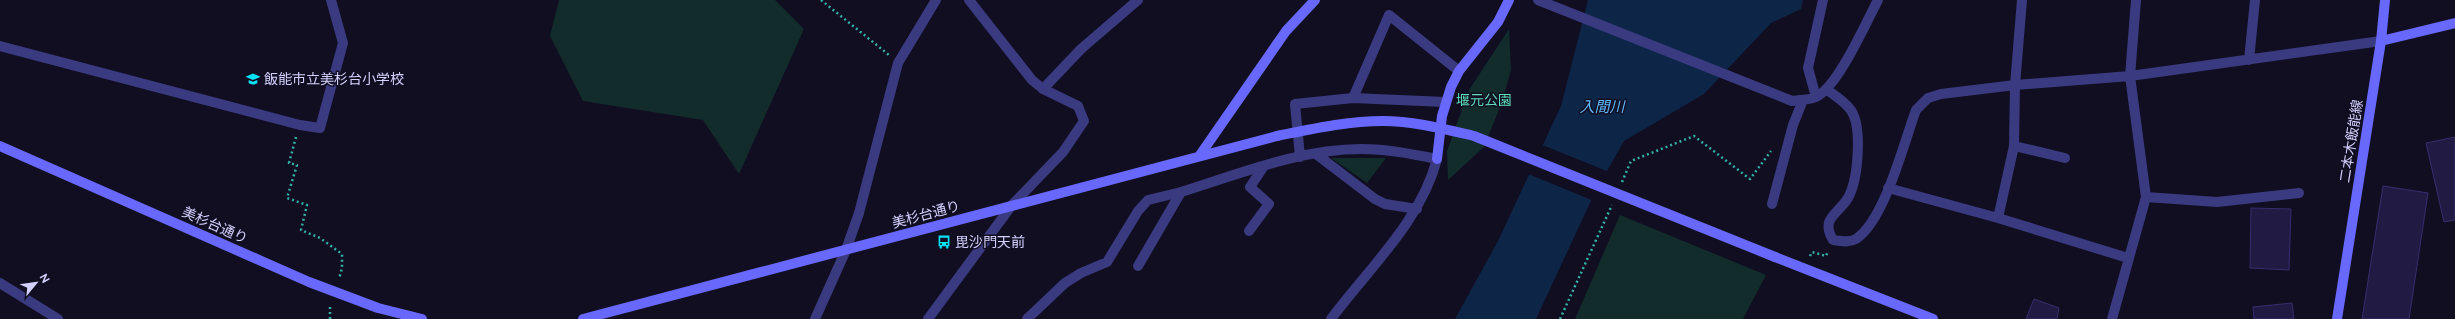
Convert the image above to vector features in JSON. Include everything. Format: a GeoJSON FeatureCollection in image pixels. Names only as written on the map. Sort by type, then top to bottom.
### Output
{"type":"FeatureCollection","features":[{"type":"Feature","properties":{"kind":"street"},"geometry":{"type":"LineString","coordinates":[[0,46],[300,125],[320,128],[343,43],[331,0]]}},
{"type":"Feature","properties":{"kind":"street"},"geometry":{"type":"LineString","coordinates":[[815,319],[846,250],[859,213],[898,63],[936,0]]}},
{"type":"Feature","properties":{"kind":"street"},"geometry":{"type":"LineString","coordinates":[[928,319],[1012,205],[1063,152],[1084,121],[1078,106],[1043,89],[1032,80],[969,0]]}},
{"type":"Feature","properties":{"kind":"street"},"geometry":{"type":"LineString","coordinates":[[1043,89],[1081,49],[1138,0]]}},
{"type":"Feature","properties":{"kind":"street"},"geometry":{"type":"LineString","coordinates":[[1200,155],[1286,31],[1315,0]]}},
{"type":"Feature","properties":{"kind":"street"},"geometry":{"type":"LineString","coordinates":[[1331,319],[1417,209],[1431,181],[1437,159],[1445,102],[1459,71],[1498,22],[1509,0]]}},
{"type":"Feature","properties":{"kind":"street"},"geometry":{"type":"LineString","coordinates":[[1538,0],[1554,8],[1786,100],[1803,100],[1816,97],[1826,89],[1840,72],[1878,0]]}},
{"type":"Feature","properties":{"kind":"street"},"geometry":{"type":"LineString","coordinates":[[1816,97],[1808,68],[1823,0]]}},
{"type":"Feature","properties":{"kind":"street"},"geometry":{"type":"LineString","coordinates":[[1998,218],[2014,146],[2015,85],[2022,0]]}},
{"type":"Feature","properties":{"kind":"street"},"geometry":{"type":"LineString","coordinates":[[2112,319],[2146,198],[2130,76],[2136,0]]}},
{"type":"Feature","properties":{"kind":"street"},"geometry":{"type":"LineString","coordinates":[[2249,60],[2255,0]]}},
{"type":"Feature","properties":{"kind":"street","name":"二本木飯能線"},"geometry":{"type":"LineString","coordinates":[[2337,319],[2381,41],[2385,0]]}},
{"type":"Feature","properties":{"kind":"street"},"geometry":{"type":"LineString","coordinates":[[1352,98],[1389,16],[1459,71]]}},
{"type":"Feature","properties":{"kind":"street"},"geometry":{"type":"LineString","coordinates":[[1826,89],[1850,109],[1859,146],[1858,165],[1850,195],[1828,224],[1828,233],[1833,240],[1845,242],[1856,239],[1868,228],[1882,207],[1916,110],[1928,98],[1941,94],[2015,85],[2130,76],[2249,60],[2381,41],[2455,23]]}},
{"type":"Feature","properties":{"kind":"street"},"geometry":{"type":"LineString","coordinates":[[1300,157],[1295,104],[1352,98],[1445,102]]}},
{"type":"Feature","properties":{"kind":"street"},"geometry":{"type":"LineString","coordinates":[[1772,204],[1793,125],[1803,100]]}},
{"type":"Feature","properties":{"kind":"street","name":"美杉台通り"},"geometry":{"type":"LineString","coordinates":[[583,319],[1200,155],[1277,136],[1339,124],[1383,121],[1428,125],[1474,136],[1933,319]]}},
{"type":"Feature","properties":{"kind":"street","name":"美杉台通り"},"geometry":{"type":"LineString","coordinates":[[0,146],[335,292],[378,308],[422,319]]}},
{"type":"Feature","properties":{"kind":"street"},"geometry":{"type":"LineString","coordinates":[[2014,146],[2065,158]]}},
{"type":"Feature","properties":{"kind":"street"},"geometry":{"type":"LineString","coordinates":[[1027,319],[1065,283],[1081,273],[1107,262],[1138,211],[1148,200],[1181,192],[1264,166],[1316,154],[1360,149],[1391,150],[1437,159]]}},
{"type":"Feature","properties":{"kind":"street"},"geometry":{"type":"LineString","coordinates":[[1316,154],[1375,199],[1385,204],[1417,209]]}},
{"type":"Feature","properties":{"kind":"street"},"geometry":{"type":"LineString","coordinates":[[1249,231],[1270,204],[1250,187],[1264,166]]}},
{"type":"Feature","properties":{"kind":"street"},"geometry":{"type":"LineString","coordinates":[[1888,188],[1998,218],[2128,258]]}},
{"type":"Feature","properties":{"kind":"street"},"geometry":{"type":"LineString","coordinates":[[1138,266],[1181,192]]}},
{"type":"Feature","properties":{"kind":"street"},"geometry":{"type":"LineString","coordinates":[[2146,198],[2217,202],[2299,193]]}},
{"type":"Feature","properties":{"kind":"street"},"geometry":{"type":"LineString","coordinates":[[0,283],[58,319]]}},
{"type":"Feature","properties":{"kind":"path"},"geometry":{"type":"LineString","coordinates":[[821,0],[898,63]]}},
{"type":"Feature","properties":{"kind":"path"},"geometry":{"type":"LineString","coordinates":[[300,125],[289,163],[297,165],[287,198],[307,205],[301,230],[320,238],[342,254],[342,268],[335,292]]}},
{"type":"Feature","properties":{"kind":"path"},"geometry":{"type":"LineString","coordinates":[[1621,183],[1631,161],[1694,136],[1750,179],[1773,149]]}},
{"type":"Feature","properties":{"kind":"path"},"geometry":{"type":"LineString","coordinates":[[1560,319],[1615,198]]}},
{"type":"Feature","properties":{"kind":"path"},"geometry":{"type":"LineString","coordinates":[[1805,268],[1812,252],[1826,256],[1833,240]]}},
{"type":"Feature","properties":{"kind":"green space"},"geometry":{"type":"Polygon","coordinates":[[[559,0],[775,0],[804,29],[739,174],[703,120],[583,101],[550,36],[559,0]]]}},
{"type":"Feature","properties":{"kind":"green space","name":"堰元公園"},"geometry":{"type":"Polygon","coordinates":[[[1509,29],[1511,70],[1502,102],[1484,147],[1448,180],[1447,151],[1469,90],[1509,29]]]}},
{"type":"Feature","properties":{"kind":"green space"},"geometry":{"type":"Polygon","coordinates":[[[1331,158],[1386,158],[1367,183],[1331,158]]]}},
{"type":"Feature","properties":{"kind":"green space"},"geometry":{"type":"Polygon","coordinates":[[[1620,215],[1766,275],[1743,319],[1575,319],[1620,215]]]}},
{"type":"Feature","properties":{"kind":"water","name":"入間川"},"geometry":{"type":"Polygon","coordinates":[[[1588,0],[1803,0],[1801,9],[1771,23],[1704,94],[1624,141],[1596,190],[1536,319],[1455,319],[1498,241],[1561,106],[1588,0]]]}},
{"type":"Feature","properties":{"kind":"pier"},"geometry":{"type":"Polygon","coordinates":[[[1540,144],[1609,172],[1594,201],[1526,173],[1540,144]]]}},
{"type":"Feature","properties":{"kind":"building"},"geometry":{"type":"Polygon","coordinates":[[[2455,137],[2455,220],[2444,222],[2426,143],[2455,137]]]}},
{"type":"Feature","properties":{"kind":"building"},"geometry":{"type":"Polygon","coordinates":[[[2383,186],[2428,193],[2409,319],[2362,319],[2383,186]]]}},
{"type":"Feature","properties":{"kind":"building"},"geometry":{"type":"Polygon","coordinates":[[[2251,208],[2291,209],[2289,270],[2250,268],[2251,208]]]}},
{"type":"Feature","properties":{"kind":"building"},"geometry":{"type":"Polygon","coordinates":[[[2034,299],[2059,308],[2057,319],[2026,319],[2034,299]]]}},
{"type":"Feature","properties":{"kind":"building"},"geometry":{"type":"Polygon","coordinates":[[[2292,303],[2294,319],[2254,319],[2253,307],[2292,303]]]}},
{"type":"Feature","properties":{"kind":"place","name":"飯能市立美杉台小学校"},"geometry":{"type":"Point","coordinates":[253,79]}},
{"type":"Feature","properties":{"kind":"place","name":"毘沙門天前"},"geometry":{"type":"Point","coordinates":[944,242]}}]}
